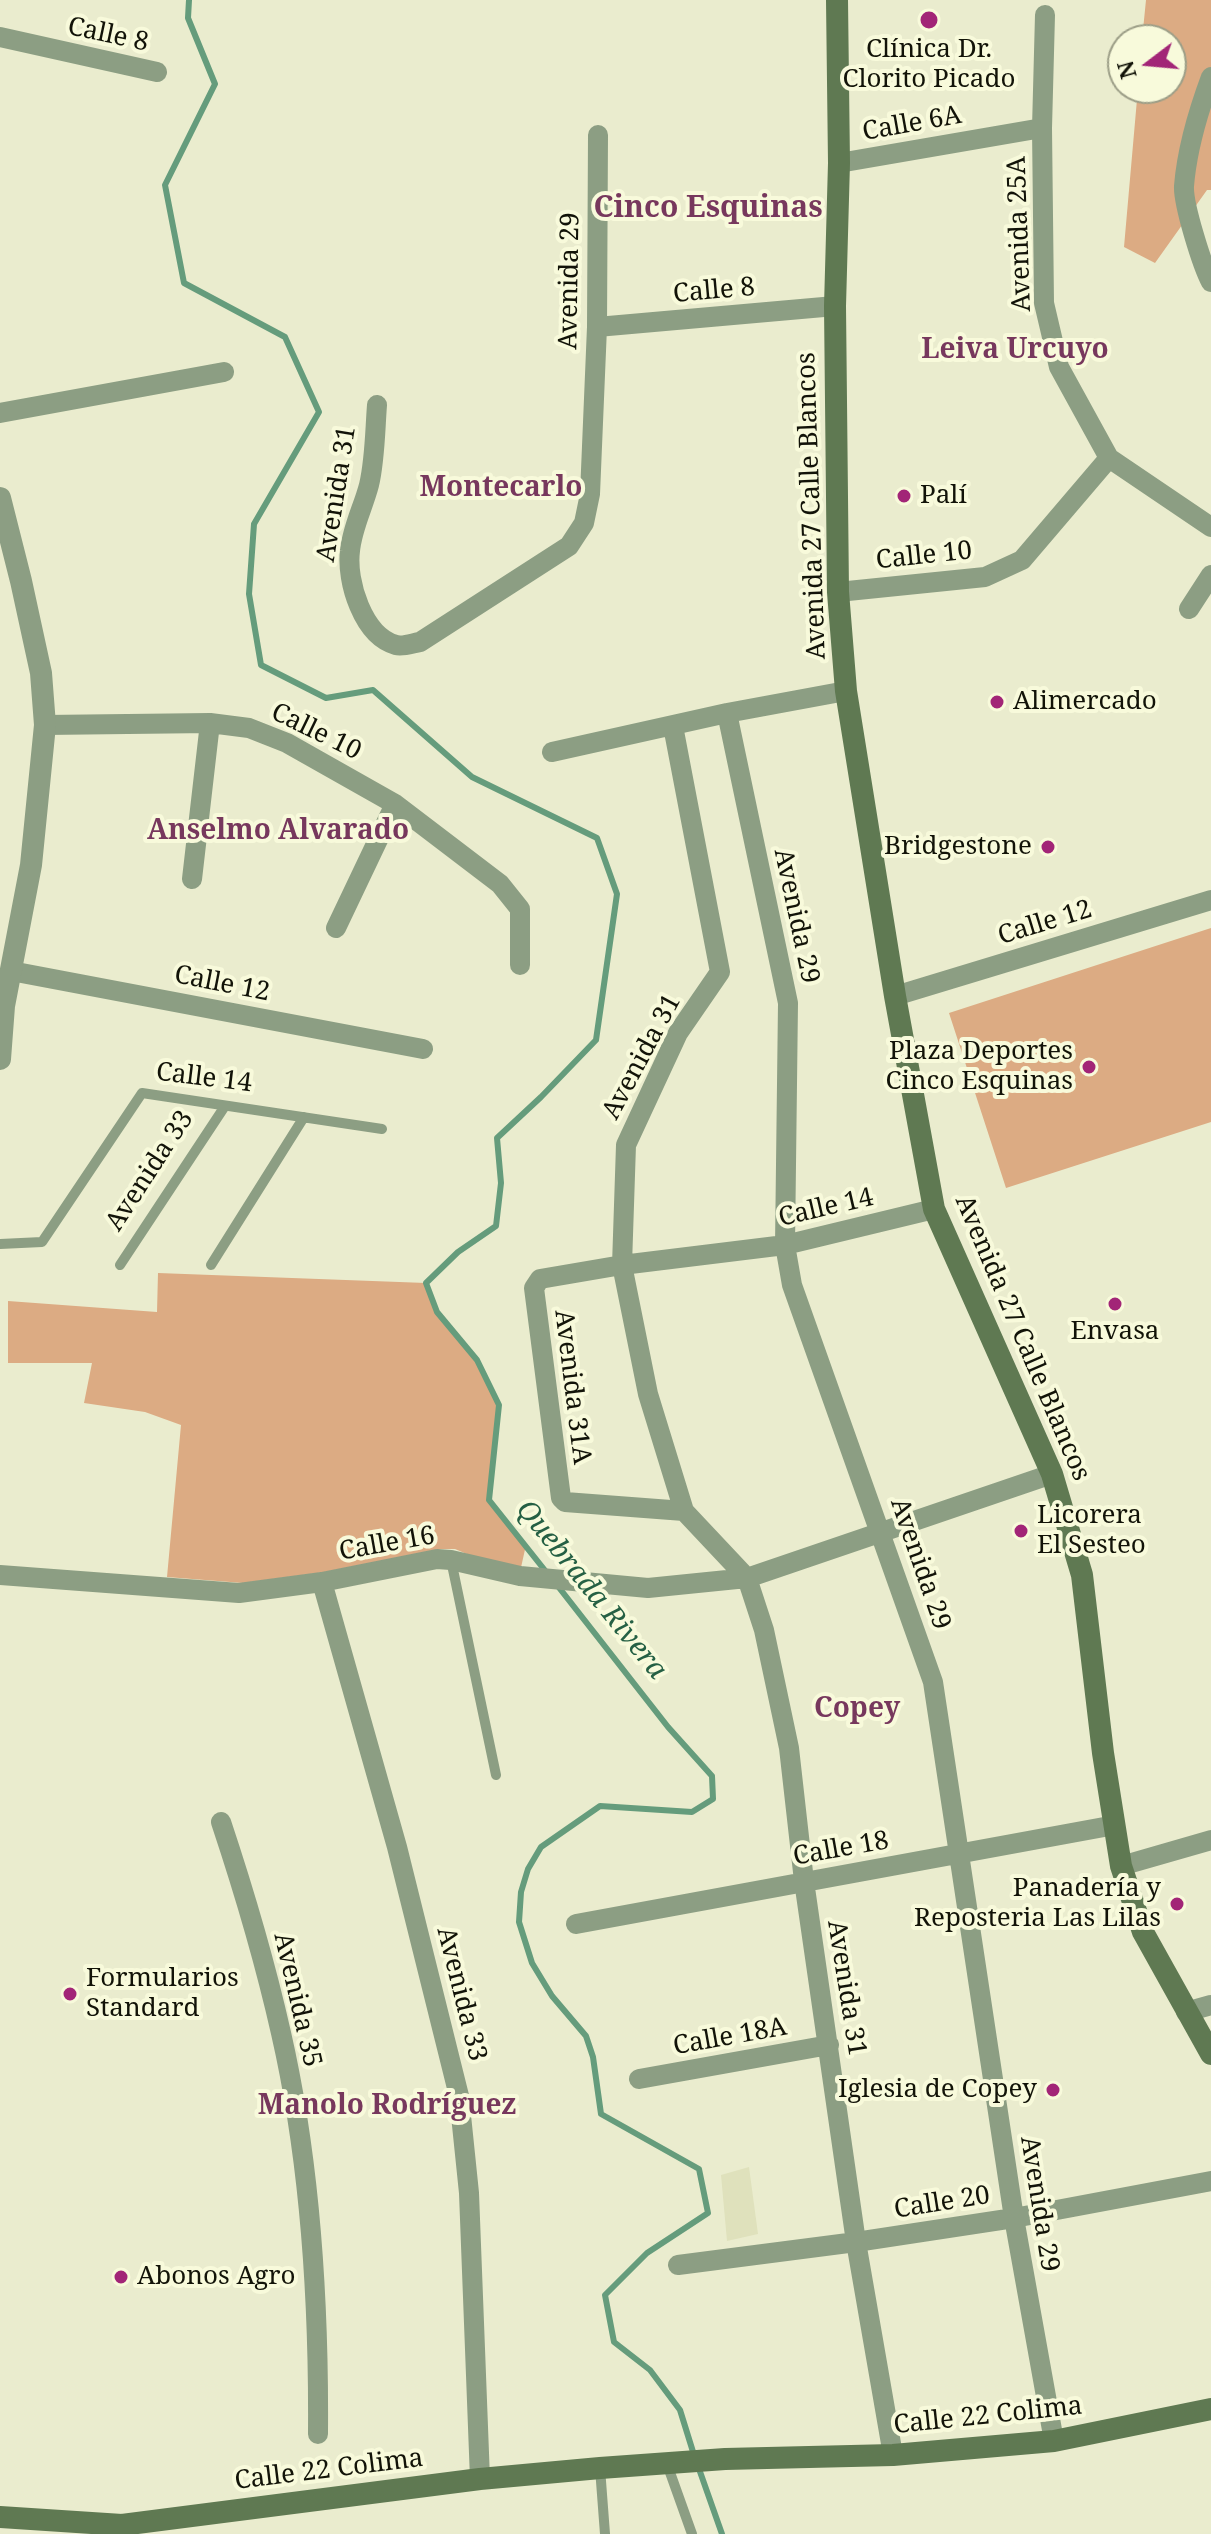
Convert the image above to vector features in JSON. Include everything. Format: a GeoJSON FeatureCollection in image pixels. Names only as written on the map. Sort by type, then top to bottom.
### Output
{"type":"FeatureCollection","features":[{"type":"Feature","properties":{"kind":"main road","name":"Avenida 27 Calle Blancos"},"geometry":{"type":"LineString","coordinates":[[837,0],[839,163],[835,306],[838,592],[846,691],[895,996],[934,1209],[1052,1474],[1082,1575],[1103,1753],[1121,1866],[1143,1932],[1211,2054]]}},
{"type":"Feature","properties":{"kind":"main road","name":"Calle 22 Colima"},"geometry":{"type":"LineString","coordinates":[[0,2517],[123,2529],[480,2479],[669,2462],[893,2455],[1054,2441],[1211,2409]]}},
{"type":"Feature","properties":{"kind":"street","name":"Avenida 25A"},"geometry":{"type":"LineString","coordinates":[[1045,15],[1042,128],[1044,303],[1059,367],[1109,458],[1211,527]]}},
{"type":"Feature","properties":{"kind":"street","name":"Calle 8"},"geometry":{"type":"LineString","coordinates":[[0,37],[157,72]]}},
{"type":"Feature","properties":{"kind":"street"},"geometry":{"type":"LineString","coordinates":[[1211,77],[1195,121],[1183,189],[1204,269],[1211,282]]}},
{"type":"Feature","properties":{"kind":"street","name":"Calle 6A"},"geometry":{"type":"LineString","coordinates":[[839,163],[1042,128]]}},
{"type":"Feature","properties":{"kind":"street","name":"Avenida 29"},"geometry":{"type":"LineString","coordinates":[[420,642],[569,546],[584,523],[590,494],[597,327],[598,135]]}},
{"type":"Feature","properties":{"kind":"street","name":"Calle 8"},"geometry":{"type":"LineString","coordinates":[[597,327],[835,306]]}},
{"type":"Feature","properties":{"kind":"street"},"geometry":{"type":"LineString","coordinates":[[0,413],[224,372]]}},
{"type":"Feature","properties":{"kind":"street","name":"Avenida 31"},"geometry":{"type":"LineString","coordinates":[[377,405],[369,485],[355,524],[350,576],[358,604],[379,637],[398,646],[420,642]]}},
{"type":"Feature","properties":{"kind":"street","name":"Calle 10"},"geometry":{"type":"LineString","coordinates":[[838,592],[985,577],[1022,560],[1109,458]]}},
{"type":"Feature","properties":{"kind":"street"},"geometry":{"type":"LineString","coordinates":[[0,498],[41,673],[45,725],[31,865],[4,1006],[0,1059]]}},
{"type":"Feature","properties":{"kind":"street"},"geometry":{"type":"LineString","coordinates":[[1189,609],[1211,575]]}},
{"type":"Feature","properties":{"kind":"street"},"geometry":{"type":"LineString","coordinates":[[552,752],[727,713],[846,691]]}},
{"type":"Feature","properties":{"kind":"street","name":"Avenida 29"},"geometry":{"type":"LineString","coordinates":[[727,713],[788,1003],[785,1245],[792,1285],[933,1682],[1014,2218],[1054,2441]]}},
{"type":"Feature","properties":{"kind":"street"},"geometry":{"type":"LineString","coordinates":[[192,879],[210,723]]}},
{"type":"Feature","properties":{"kind":"street","name":"Calle 10"},"geometry":{"type":"LineString","coordinates":[[45,725],[210,723],[249,728],[287,743],[395,804],[500,884],[520,909],[520,965]]}},
{"type":"Feature","properties":{"kind":"street","name":"Avenida 31"},"geometry":{"type":"LineString","coordinates":[[673,726],[720,972],[678,1033],[626,1145],[622,1265],[648,1394],[684,1511]]}},
{"type":"Feature","properties":{"kind":"street"},"geometry":{"type":"LineString","coordinates":[[336,928],[395,804]]}},
{"type":"Feature","properties":{"kind":"street","name":"Calle 12"},"geometry":{"type":"LineString","coordinates":[[895,996],[1211,900]]}},
{"type":"Feature","properties":{"kind":"street","name":"Calle 12"},"geometry":{"type":"LineString","coordinates":[[11,971],[423,1049]]}},
{"type":"Feature","properties":{"kind":"street","name":"Calle 14"},"geometry":{"type":"LineString","coordinates":[[540,1279],[622,1265],[785,1245],[934,1209]]}},
{"type":"Feature","properties":{"kind":"street","name":"Avenida 31A"},"geometry":{"type":"LineString","coordinates":[[540,1279],[534,1291],[561,1498],[565,1502],[684,1511]]}},
{"type":"Feature","properties":{"kind":"street","name":"Calle 16"},"geometry":{"type":"LineString","coordinates":[[0,1575],[239,1593],[322,1582],[437,1559],[520,1576],[648,1588],[747,1578],[1052,1474]]}},
{"type":"Feature","properties":{"kind":"street"},"geometry":{"type":"LineString","coordinates":[[684,1511],[747,1578]]}},
{"type":"Feature","properties":{"kind":"street","name":"Avenida 31"},"geometry":{"type":"LineString","coordinates":[[747,1578],[764,1630],[789,1748],[804,1881],[856,2242],[893,2455]]}},
{"type":"Feature","properties":{"kind":"street","name":"Avenida 33"},"geometry":{"type":"LineString","coordinates":[[322,1582],[397,1847],[459,2096],[469,2193],[480,2479]]}},
{"type":"Feature","properties":{"kind":"street","name":"Avenida 35"},"geometry":{"type":"LineString","coordinates":[[221,1822],[243,1888],[282,2034],[296,2114],[308,2205],[318,2354],[318,2434]]}},
{"type":"Feature","properties":{"kind":"street","name":"Calle 18"},"geometry":{"type":"LineString","coordinates":[[576,1924],[1115,1825]]}},
{"type":"Feature","properties":{"kind":"street"},"geometry":{"type":"LineString","coordinates":[[1121,1866],[1211,1840]]}},
{"type":"Feature","properties":{"kind":"street"},"geometry":{"type":"LineString","coordinates":[[1186,2012],[1211,2005]]}},
{"type":"Feature","properties":{"kind":"street","name":"Calle 18A"},"geometry":{"type":"LineString","coordinates":[[639,2079],[829,2045]]}},
{"type":"Feature","properties":{"kind":"street","name":"Calle 20"},"geometry":{"type":"LineString","coordinates":[[678,2265],[1014,2218],[1211,2181]]}},
{"type":"Feature","properties":{"kind":"lane","name":"Calle 14"},"geometry":{"type":"LineString","coordinates":[[0,1244],[42,1242],[142,1093],[382,1129]]}},
{"type":"Feature","properties":{"kind":"lane","name":"Avenida 33"},"geometry":{"type":"LineString","coordinates":[[120,1265],[225,1106]]}},
{"type":"Feature","properties":{"kind":"lane"},"geometry":{"type":"LineString","coordinates":[[211,1265],[304,1117]]}},
{"type":"Feature","properties":{"kind":"lane"},"geometry":{"type":"LineString","coordinates":[[451,1560],[496,1775]]}},
{"type":"Feature","properties":{"kind":"lane"},"geometry":{"type":"LineString","coordinates":[[669,2462],[692,2534]]}},
{"type":"Feature","properties":{"kind":"lane"},"geometry":{"type":"LineString","coordinates":[[600,2468],[605,2534]]}},
{"type":"Feature","properties":{"kind":"shaded area"},"geometry":{"type":"Polygon","coordinates":[[[1146,0],[1211,0],[1211,190],[1207,190],[1155,263],[1124,247],[1137,104],[1187,104],[1187,24],[1144,24],[1146,0]]]}},
{"type":"Feature","properties":{"kind":"shaded area","name":"Plaza Deportes Cinco Esquinas"},"geometry":{"type":"Polygon","coordinates":[[[1211,928],[1211,1122],[1006,1188],[949,1013],[1211,928]]]}},
{"type":"Feature","properties":{"kind":"shaded area"},"geometry":{"type":"Polygon","coordinates":[[[158,1273],[426,1283],[437,1312],[477,1360],[499,1405],[489,1499],[526,1545],[520,1572],[455,1549],[440,1549],[325,1572],[243,1583],[167,1577],[181,1425],[145,1412],[84,1403],[92,1363],[8,1363],[8,1301],[157,1312],[158,1273]]]}},
{"type":"Feature","properties":{"kind":"shaded area"},"geometry":{"type":"Polygon","coordinates":[[[749,2167],[758,2234],[727,2241],[721,2175],[749,2167]]]}},
{"type":"Feature","properties":{"kind":"waterway","name":"Quebrada Rivera"},"geometry":{"type":"LineString","coordinates":[[189,0],[188,18],[215,84],[165,185],[184,283],[285,337],[319,412],[254,524],[249,594],[261,665],[326,698],[373,690],[472,777],[597,838],[617,894],[596,1040],[497,1138],[501,1183],[496,1226],[458,1252],[426,1283],[437,1312],[477,1360],[499,1405],[489,1500],[547,1573]]}},
{"type":"Feature","properties":{"kind":"waterway","name":"Quebrada Rivera"},"geometry":{"type":"LineString","coordinates":[[557,1585],[668,1727],[712,1776],[713,1799],[692,1812],[600,1806],[541,1847],[528,1869],[521,1892],[519,1922],[532,1963],[552,1996],[586,2036],[593,2057],[601,2114],[699,2169],[708,2213],[647,2253],[605,2295],[614,2342],[650,2370],[680,2410],[694,2455]]}},
{"type":"Feature","properties":{"kind":"waterway","name":"Quebrada Rivera"},"geometry":{"type":"LineString","coordinates":[[698,2466],[722,2534]]}},
{"type":"Feature","properties":{"kind":"place","name":"Clínica Dr. Clorito Picado"},"geometry":{"type":"Point","coordinates":[929,20]}},
{"type":"Feature","properties":{"kind":"place","name":"Palí"},"geometry":{"type":"Point","coordinates":[904,496]}},
{"type":"Feature","properties":{"kind":"place","name":"Alimercado"},"geometry":{"type":"Point","coordinates":[997,702]}},
{"type":"Feature","properties":{"kind":"place","name":"Bridgestone"},"geometry":{"type":"Point","coordinates":[1048,847]}},
{"type":"Feature","properties":{"kind":"place","name":"Plaza Deportes Cinco Esquinas"},"geometry":{"type":"Point","coordinates":[1089,1067]}},
{"type":"Feature","properties":{"kind":"place","name":"Envasa"},"geometry":{"type":"Point","coordinates":[1115,1304]}},
{"type":"Feature","properties":{"kind":"place","name":"Licorera El Sesteo"},"geometry":{"type":"Point","coordinates":[1021,1531]}},
{"type":"Feature","properties":{"kind":"place","name":"Panadería y Reposteria Las Lilas"},"geometry":{"type":"Point","coordinates":[1177,1904]}},
{"type":"Feature","properties":{"kind":"place","name":"Formularios Standard"},"geometry":{"type":"Point","coordinates":[70,1994]}},
{"type":"Feature","properties":{"kind":"place","name":"Iglesia de Copey"},"geometry":{"type":"Point","coordinates":[1053,2090]}},
{"type":"Feature","properties":{"kind":"place","name":"Abonos Agro"},"geometry":{"type":"Point","coordinates":[121,2277]}},
{"type":"Feature","properties":{"kind":"district","name":"Cinco Esquinas"},"geometry":{"type":"Point","coordinates":[708,208]}},
{"type":"Feature","properties":{"kind":"district","name":"Leiva Urcuyo"},"geometry":{"type":"Point","coordinates":[1015,350]}},
{"type":"Feature","properties":{"kind":"district","name":"Montecarlo"},"geometry":{"type":"Point","coordinates":[501,488]}},
{"type":"Feature","properties":{"kind":"district","name":"Anselmo Alvarado"},"geometry":{"type":"Point","coordinates":[278,831]}},
{"type":"Feature","properties":{"kind":"district","name":"Copey"},"geometry":{"type":"Point","coordinates":[857,1709]}},
{"type":"Feature","properties":{"kind":"district","name":"Manolo Rodríguez"},"geometry":{"type":"Point","coordinates":[387,2106]}}]}
